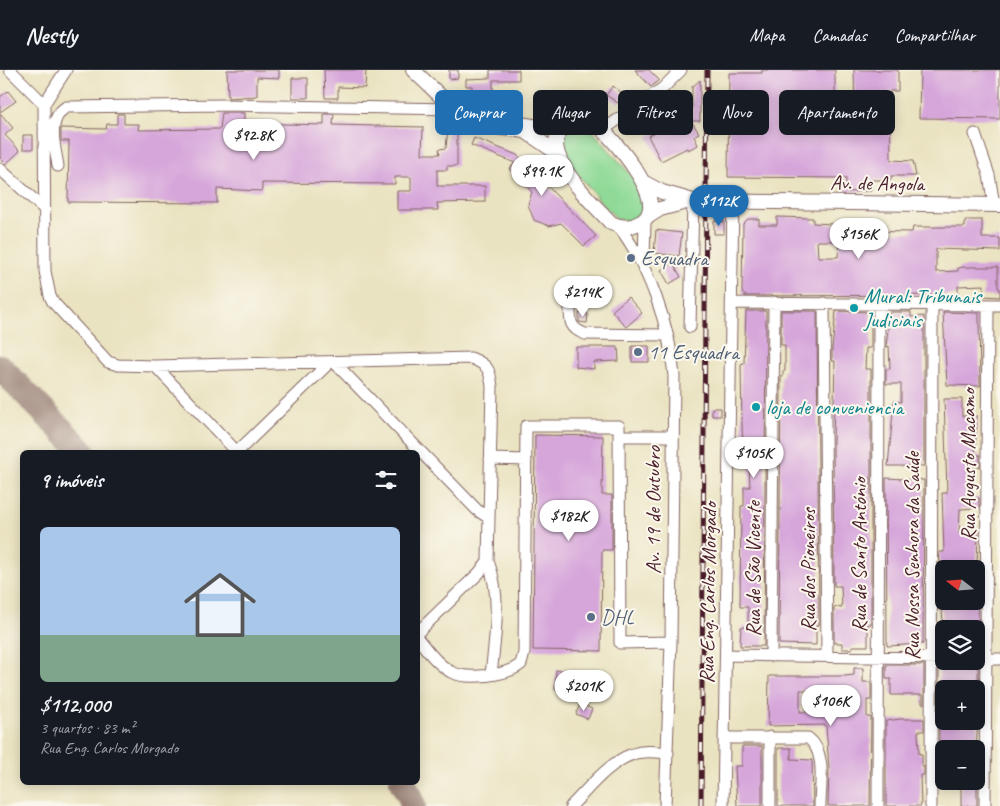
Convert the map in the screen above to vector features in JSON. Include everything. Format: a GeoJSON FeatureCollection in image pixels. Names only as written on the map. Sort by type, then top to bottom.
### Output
{"type":"FeatureCollection","features":[{"type":"Feature","properties":{"kind":"main road"},"geometry":{"type":"LineString","coordinates":[[413,70],[435,91]]}},
{"type":"Feature","properties":{"kind":"main road"},"geometry":{"type":"LineString","coordinates":[[523,131],[541,140],[557,153],[584,192],[611,222],[619,226],[633,226],[660,209],[693,201]]}},
{"type":"Feature","properties":{"kind":"main road"},"geometry":{"type":"LineString","coordinates":[[557,135],[557,153]]}},
{"type":"Feature","properties":{"kind":"main road"},"geometry":{"type":"LineString","coordinates":[[607,135],[643,182],[650,198],[647,218]]}},
{"type":"Feature","properties":{"kind":"main road"},"geometry":{"type":"LineString","coordinates":[[643,182],[662,192],[693,201]]}},
{"type":"Feature","properties":{"kind":"main road","name":"Av. de Angola"},"geometry":{"type":"LineString","coordinates":[[693,201],[997,205]]}},
{"type":"Feature","properties":{"kind":"street"},"geometry":{"type":"LineString","coordinates":[[10,70],[44,104]]}},
{"type":"Feature","properties":{"kind":"street"},"geometry":{"type":"LineString","coordinates":[[66,70],[44,104],[43,208],[45,271],[53,302],[108,362],[118,365],[155,366],[471,358],[483,363],[490,373],[492,387],[488,560],[495,581],[497,600],[491,675]]}},
{"type":"Feature","properties":{"kind":"street"},"geometry":{"type":"LineString","coordinates":[[608,127],[664,88],[681,70]]}},
{"type":"Feature","properties":{"kind":"street"},"geometry":{"type":"LineString","coordinates":[[58,166],[53,128],[60,112],[66,107],[224,104],[435,109]]}},
{"type":"Feature","properties":{"kind":"street"},"geometry":{"type":"LineString","coordinates":[[975,134],[990,175],[997,205]]}},
{"type":"Feature","properties":{"kind":"street"},"geometry":{"type":"LineString","coordinates":[[0,169],[43,208]]}},
{"type":"Feature","properties":{"kind":"street"},"geometry":{"type":"LineString","coordinates":[[690,327],[693,201]]}},
{"type":"Feature","properties":{"kind":"street","name":"Rua Eng. Carlos Morgado"},"geometry":{"type":"LineString","coordinates":[[724,806],[733,201]]}},
{"type":"Feature","properties":{"kind":"street"},"geometry":{"type":"LineString","coordinates":[[644,267],[647,218]]}},
{"type":"Feature","properties":{"kind":"street","name":"Av. 19 de Outubro"},"geometry":{"type":"LineString","coordinates":[[619,226],[634,247],[644,267],[667,335],[672,354],[674,376],[671,642],[665,806]]}},
{"type":"Feature","properties":{"kind":"street","name":"Rua de São Vicente"},"geometry":{"type":"LineString","coordinates":[[770,656],[774,302]]}},
{"type":"Feature","properties":{"kind":"street"},"geometry":{"type":"LineString","coordinates":[[732,303],[1000,305]]}},
{"type":"Feature","properties":{"kind":"street","name":"Rua dos Pioneiros"},"geometry":{"type":"LineString","coordinates":[[824,303],[827,656]]}},
{"type":"Feature","properties":{"kind":"street","name":"Rua de Santo António"},"geometry":{"type":"LineString","coordinates":[[878,806],[879,304]]}},
{"type":"Feature","properties":{"kind":"street"},"geometry":{"type":"LineString","coordinates":[[570,305],[570,324],[573,328],[585,334],[667,335]]}},
{"type":"Feature","properties":{"kind":"street","name":"Rua Nossa Senhora da Saúde"},"geometry":{"type":"LineString","coordinates":[[931,806],[932,305]]}},
{"type":"Feature","properties":{"kind":"street","name":"Rua Augusto Macamo"},"geometry":{"type":"LineString","coordinates":[[982,620],[988,305]]}},
{"type":"Feature","properties":{"kind":"street"},"geometry":{"type":"LineString","coordinates":[[239,450],[332,362]]}},
{"type":"Feature","properties":{"kind":"street"},"geometry":{"type":"LineString","coordinates":[[332,362],[418,450]]}},
{"type":"Feature","properties":{"kind":"street"},"geometry":{"type":"LineString","coordinates":[[155,366],[235,450]]}},
{"type":"Feature","properties":{"kind":"street"},"geometry":{"type":"LineString","coordinates":[[420,641],[440,664],[451,672],[458,674],[491,675],[516,669],[521,664],[524,653],[526,426],[619,426],[620,643],[671,642]]}},
{"type":"Feature","properties":{"kind":"street"},"geometry":{"type":"LineString","coordinates":[[619,436],[673,436]]}},
{"type":"Feature","properties":{"kind":"street"},"geometry":{"type":"LineString","coordinates":[[420,452],[477,510],[489,518]]}},
{"type":"Feature","properties":{"kind":"street"},"geometry":{"type":"LineString","coordinates":[[490,459],[526,460]]}},
{"type":"Feature","properties":{"kind":"street"},"geometry":{"type":"LineString","coordinates":[[420,630],[479,573],[488,560]]}},
{"type":"Feature","properties":{"kind":"street"},"geometry":{"type":"LineString","coordinates":[[726,655],[935,658]]}},
{"type":"Feature","properties":{"kind":"street"},"geometry":{"type":"LineString","coordinates":[[985,659],[1000,659]]}},
{"type":"Feature","properties":{"kind":"street","name":"Rua Augusto Macamo"},"geometry":{"type":"LineString","coordinates":[[981,670],[985,806]]}},
{"type":"Feature","properties":{"kind":"street"},"geometry":{"type":"LineString","coordinates":[[770,737],[770,806]]}},
{"type":"Feature","properties":{"kind":"street"},"geometry":{"type":"LineString","coordinates":[[724,738],[808,738],[815,743],[820,751],[820,806]]}},
{"type":"Feature","properties":{"kind":"street"},"geometry":{"type":"LineString","coordinates":[[571,806],[604,774],[627,757],[643,752],[668,753]]}},
{"type":"Feature","properties":{"kind":"green space"},"geometry":{"type":"Polygon","coordinates":[[[564,135],[596,135],[635,180],[644,194],[644,214],[632,222],[618,219],[606,208],[566,160],[562,137],[564,135]]]}},
{"type":"Feature","properties":{"kind":"building"},"geometry":{"type":"Polygon","coordinates":[[[227,70],[279,70],[279,78],[257,77],[257,96],[228,98],[227,70]]]}},
{"type":"Feature","properties":{"kind":"building"},"geometry":{"type":"Polygon","coordinates":[[[324,70],[366,70],[365,88],[338,87],[338,98],[325,98],[324,70]]]}},
{"type":"Feature","properties":{"kind":"building"},"geometry":{"type":"Polygon","coordinates":[[[449,70],[458,70],[458,78],[449,79],[449,70]]]}},
{"type":"Feature","properties":{"kind":"building"},"geometry":{"type":"Polygon","coordinates":[[[490,70],[519,70],[519,80],[493,80],[493,90],[472,90],[472,86],[466,86],[466,79],[490,78],[490,70]]]}},
{"type":"Feature","properties":{"kind":"building"},"geometry":{"type":"Polygon","coordinates":[[[635,70],[649,70],[659,80],[651,87],[635,70]]]}},
{"type":"Feature","properties":{"kind":"building"},"geometry":{"type":"Polygon","coordinates":[[[762,70],[835,70],[835,90],[779,90],[779,135],[891,135],[891,160],[913,161],[916,176],[891,176],[891,180],[870,180],[871,191],[846,192],[846,178],[728,177],[728,135],[769,135],[769,90],[729,90],[729,73],[762,73],[762,70]]]}},
{"type":"Feature","properties":{"kind":"building"},"geometry":{"type":"Polygon","coordinates":[[[854,70],[898,70],[898,91],[854,90],[854,70]]]}},
{"type":"Feature","properties":{"kind":"building"},"geometry":{"type":"Polygon","coordinates":[[[920,70],[1000,70],[1000,119],[919,118],[920,70]]]}},
{"type":"Feature","properties":{"kind":"building"},"geometry":{"type":"Polygon","coordinates":[[[292,78],[308,78],[308,98],[292,98],[292,78]]]}},
{"type":"Feature","properties":{"kind":"building"},"geometry":{"type":"Polygon","coordinates":[[[700,80],[700,121],[693,121],[692,87],[700,80]]]}},
{"type":"Feature","properties":{"kind":"building"},"geometry":{"type":"Polygon","coordinates":[[[613,86],[618,90],[618,103],[608,96],[608,92],[613,86]]]}},
{"type":"Feature","properties":{"kind":"building"},"geometry":{"type":"Polygon","coordinates":[[[8,91],[16,101],[0,112],[0,97],[8,91]]]}},
{"type":"Feature","properties":{"kind":"building"},"geometry":{"type":"Polygon","coordinates":[[[0,113],[13,128],[5,135],[20,151],[6,164],[0,158],[0,113]]]}},
{"type":"Feature","properties":{"kind":"building"},"geometry":{"type":"Polygon","coordinates":[[[222,113],[244,113],[244,123],[324,125],[324,114],[334,114],[333,125],[423,127],[422,154],[440,154],[439,149],[446,148],[447,135],[457,135],[457,166],[447,166],[447,170],[437,170],[437,186],[485,186],[485,202],[437,203],[438,210],[397,210],[397,191],[411,191],[411,177],[395,177],[395,184],[262,183],[262,191],[217,189],[217,203],[68,202],[69,141],[61,141],[61,128],[106,129],[107,124],[117,124],[117,114],[124,114],[124,124],[139,124],[138,130],[220,129],[222,113]]]}},
{"type":"Feature","properties":{"kind":"building"},"geometry":{"type":"Polygon","coordinates":[[[693,124],[699,133],[694,136],[698,145],[688,150],[687,148],[661,161],[648,136],[693,135],[693,124]]]}},
{"type":"Feature","properties":{"kind":"building"},"geometry":{"type":"Polygon","coordinates":[[[23,135],[33,135],[33,149],[23,149],[23,135]]]}},
{"type":"Feature","properties":{"kind":"building"},"geometry":{"type":"Polygon","coordinates":[[[474,138],[517,155],[596,236],[584,246],[561,223],[549,226],[534,220],[528,205],[532,192],[509,169],[515,163],[471,145],[474,138]]]}},
{"type":"Feature","properties":{"kind":"building"},"geometry":{"type":"Polygon","coordinates":[[[777,217],[813,218],[813,223],[853,225],[853,231],[912,232],[913,227],[965,227],[965,220],[982,220],[982,238],[1000,238],[1000,251],[936,249],[936,272],[958,271],[958,268],[964,267],[998,267],[1000,297],[983,296],[984,285],[958,286],[958,295],[745,296],[742,292],[743,224],[748,219],[759,219],[759,225],[777,225],[777,217]],[[817,241],[818,257],[838,257],[839,241],[817,241]]]}},
{"type":"Feature","properties":{"kind":"building"},"geometry":{"type":"Polygon","coordinates":[[[714,221],[724,221],[724,234],[714,234],[714,221]]]}},
{"type":"Feature","properties":{"kind":"building"},"geometry":{"type":"Polygon","coordinates":[[[656,230],[682,233],[679,256],[654,253],[656,230]]]}},
{"type":"Feature","properties":{"kind":"building"},"geometry":{"type":"Polygon","coordinates":[[[673,263],[681,277],[669,284],[661,270],[673,263]]]}},
{"type":"Feature","properties":{"kind":"building"},"geometry":{"type":"Polygon","coordinates":[[[628,297],[642,313],[626,327],[612,311],[628,297]]]}},
{"type":"Feature","properties":{"kind":"building"},"geometry":{"type":"Polygon","coordinates":[[[746,311],[766,311],[764,646],[740,646],[741,627],[748,627],[748,607],[740,607],[741,506],[744,506],[744,487],[750,487],[749,467],[745,467],[746,445],[743,445],[742,426],[741,364],[744,363],[746,311]]]}},
{"type":"Feature","properties":{"kind":"building"},"geometry":{"type":"Polygon","coordinates":[[[781,311],[817,311],[819,625],[816,625],[816,645],[779,644],[781,377],[783,377],[783,371],[785,371],[785,345],[781,345],[781,311]]]}},
{"type":"Feature","properties":{"kind":"building"},"geometry":{"type":"Polygon","coordinates":[[[836,311],[870,312],[871,328],[871,348],[866,348],[865,369],[871,369],[871,624],[868,624],[868,646],[852,646],[852,649],[842,649],[842,643],[834,643],[834,607],[842,608],[841,586],[834,586],[833,443],[835,361],[832,361],[832,349],[836,311]]]}},
{"type":"Feature","properties":{"kind":"building"},"geometry":{"type":"Polygon","coordinates":[[[890,312],[911,312],[911,317],[924,316],[924,466],[888,466],[894,401],[901,402],[901,384],[886,384],[886,369],[890,369],[889,346],[886,347],[890,312]]]}},
{"type":"Feature","properties":{"kind":"building"},"geometry":{"type":"Polygon","coordinates":[[[943,312],[979,313],[980,386],[947,385],[943,312]]]}},
{"type":"Feature","properties":{"kind":"building"},"geometry":{"type":"Polygon","coordinates":[[[579,313],[588,314],[587,323],[579,322],[579,313]]]}},
{"type":"Feature","properties":{"kind":"building","name":"11 Esquadra"},"geometry":{"type":"Polygon","coordinates":[[[632,346],[649,346],[649,362],[632,362],[632,346]]]}},
{"type":"Feature","properties":{"kind":"building"},"geometry":{"type":"Polygon","coordinates":[[[576,347],[618,347],[619,361],[594,362],[594,369],[576,367],[576,347]]]}},
{"type":"Feature","properties":{"kind":"building"},"geometry":{"type":"Polygon","coordinates":[[[944,399],[962,399],[962,416],[977,416],[975,455],[980,455],[980,467],[969,467],[971,498],[979,498],[979,508],[960,509],[959,533],[978,532],[977,560],[940,560],[939,552],[944,552],[942,493],[947,493],[944,399]]]}},
{"type":"Feature","properties":{"kind":"building"},"geometry":{"type":"Polygon","coordinates":[[[712,408],[721,408],[721,416],[712,416],[712,408]]]}},
{"type":"Feature","properties":{"kind":"building","name":"DHL"},"geometry":{"type":"Polygon","coordinates":[[[535,435],[603,436],[602,495],[612,495],[612,550],[602,550],[601,651],[533,650],[535,435]]]}},
{"type":"Feature","properties":{"kind":"building"},"geometry":{"type":"Polygon","coordinates":[[[886,478],[924,480],[923,644],[887,646],[886,478]]]}},
{"type":"Feature","properties":{"kind":"building"},"geometry":{"type":"Polygon","coordinates":[[[942,610],[978,610],[979,620],[943,620],[942,610]]]}},
{"type":"Feature","properties":{"kind":"building"},"geometry":{"type":"Polygon","coordinates":[[[886,665],[924,665],[924,704],[922,704],[922,695],[891,695],[891,679],[886,679],[886,665]]]}},
{"type":"Feature","properties":{"kind":"building"},"geometry":{"type":"Polygon","coordinates":[[[854,668],[863,668],[863,682],[871,682],[871,700],[867,700],[867,717],[871,717],[870,806],[828,806],[829,769],[826,725],[768,726],[769,676],[854,675],[854,668]],[[800,690],[800,712],[836,712],[836,691],[800,690]]]}},
{"type":"Feature","properties":{"kind":"building"},"geometry":{"type":"Polygon","coordinates":[[[556,670],[570,671],[569,691],[555,690],[556,670]]]}},
{"type":"Feature","properties":{"kind":"building"},"geometry":{"type":"Polygon","coordinates":[[[939,670],[978,670],[978,680],[939,680],[939,670]]]}},
{"type":"Feature","properties":{"kind":"building"},"geometry":{"type":"Polygon","coordinates":[[[580,704],[592,709],[588,719],[576,714],[580,704]]]}},
{"type":"Feature","properties":{"kind":"building"},"geometry":{"type":"Polygon","coordinates":[[[924,719],[924,731],[918,731],[919,754],[922,754],[922,766],[924,766],[924,775],[920,775],[921,806],[886,806],[886,721],[924,719]]]}},
{"type":"Feature","properties":{"kind":"building"},"geometry":{"type":"Polygon","coordinates":[[[939,730],[977,730],[977,740],[939,740],[939,730]]]}},
{"type":"Feature","properties":{"kind":"building"},"geometry":{"type":"Polygon","coordinates":[[[742,746],[762,746],[762,806],[737,806],[735,766],[742,766],[742,746]]]}},
{"type":"Feature","properties":{"kind":"building"},"geometry":{"type":"Polygon","coordinates":[[[778,748],[791,748],[791,759],[812,760],[813,806],[778,806],[778,748]]]}},
{"type":"Feature","properties":{"kind":"building"},"geometry":{"type":"Polygon","coordinates":[[[961,790],[977,790],[977,806],[961,806],[961,790]]]}},
{"type":"Feature","properties":{"kind":"taxiway"},"geometry":{"type":"LineString","coordinates":[[0,367],[81,450]]}},
{"type":"Feature","properties":{"kind":"taxiway"},"geometry":{"type":"LineString","coordinates":[[404,785],[413,806]]}},
{"type":"Feature","properties":{"kind":"railway"},"geometry":{"type":"LineString","coordinates":[[701,806],[707,70]]}},
{"type":"Feature","properties":{"kind":"place","name":"Esquadra"},"geometry":{"type":"Point","coordinates":[631,258]}},
{"type":"Feature","properties":{"kind":"place","name":"Mural: Tribunais Judiciais"},"geometry":{"type":"Point","coordinates":[854,308]}},
{"type":"Feature","properties":{"kind":"place","name":"11 Esquadra"},"geometry":{"type":"Point","coordinates":[638,352]}},
{"type":"Feature","properties":{"kind":"place","name":"loja de conveniencia"},"geometry":{"type":"Point","coordinates":[756,407]}},
{"type":"Feature","properties":{"kind":"place","name":"DHL"},"geometry":{"type":"Point","coordinates":[591,617]}}]}
